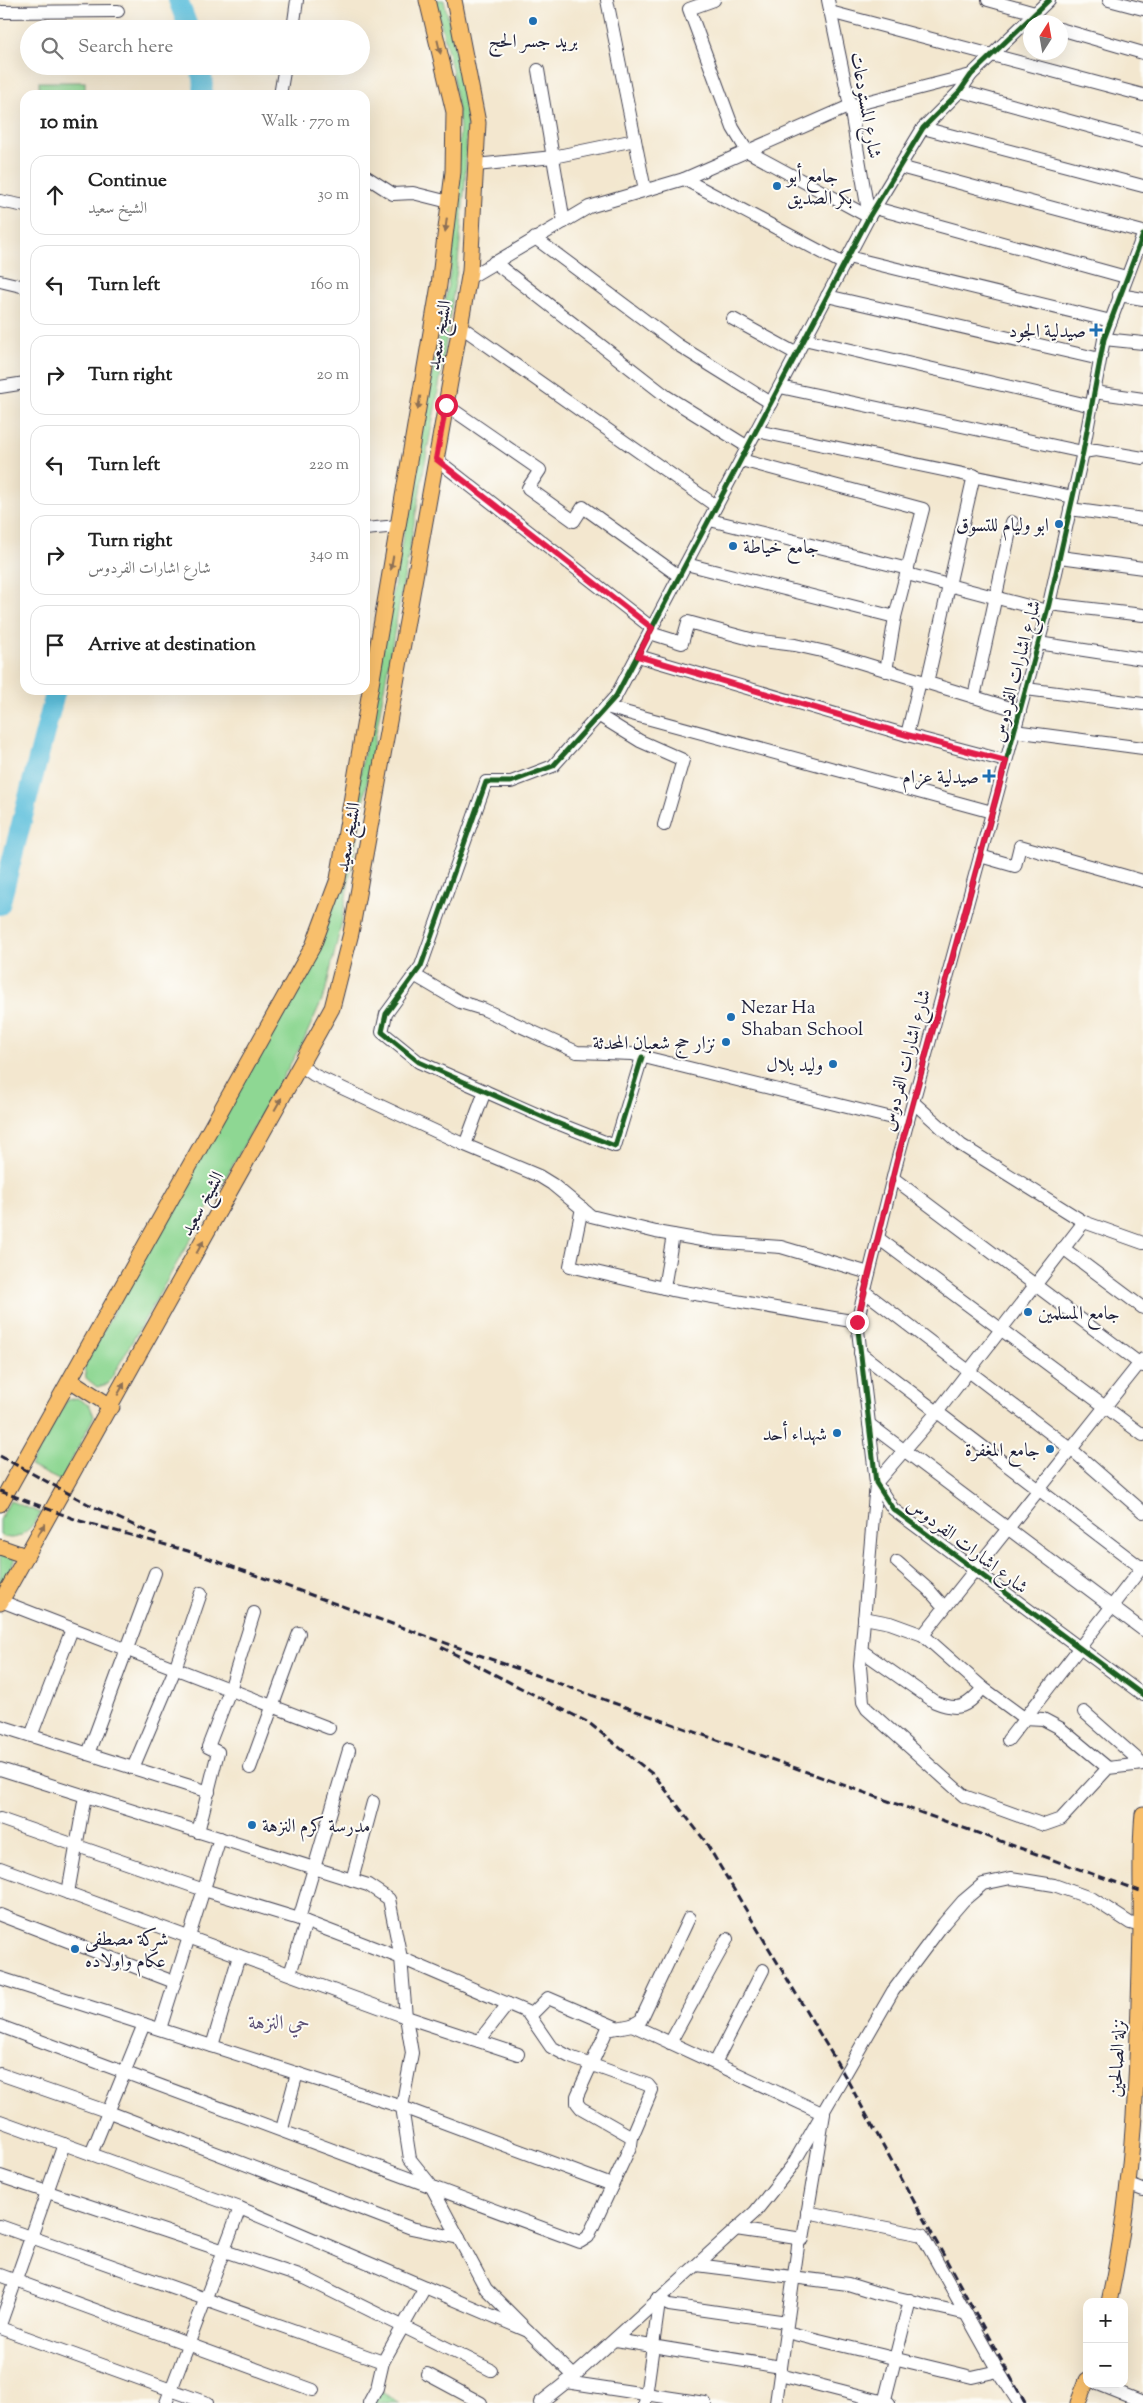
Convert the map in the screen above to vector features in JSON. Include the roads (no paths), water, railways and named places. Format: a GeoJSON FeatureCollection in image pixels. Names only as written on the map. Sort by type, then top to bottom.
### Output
{"type":"FeatureCollection","features":[{"type":"Feature","properties":{"kind":"main road","name":"الشيخ سعيد"},"geometry":{"type":"LineString","coordinates":[[370,691],[439,285],[453,172],[454,112],[427,0]]}},
{"type":"Feature","properties":{"kind":"main road","name":"الشيخ سعيد"},"geometry":{"type":"LineString","coordinates":[[0,1602],[112,1407],[332,1008],[350,933],[469,278],[478,123],[454,0]]}},
{"type":"Feature","properties":{"kind":"main road","name":"الشيخ سعيد"},"geometry":{"type":"LineString","coordinates":[[0,1504],[313,946],[338,879],[369,695]]}},
{"type":"Feature","properties":{"kind":"main road"},"geometry":{"type":"LineString","coordinates":[[70,1380],[112,1407]]}},
{"type":"Feature","properties":{"kind":"main road"},"geometry":{"type":"LineString","coordinates":[[0,1547],[26,1556]]}},
{"type":"Feature","properties":{"kind":"main road","name":"نزلة الصالحين"},"geometry":{"type":"LineString","coordinates":[[1110,2298],[1136,2187],[1141,1926],[1140,1837],[1143,1814]]}},
{"type":"Feature","properties":{"kind":"main road"},"geometry":{"type":"LineString","coordinates":[[1078,2403],[1084,2388]]}},
{"type":"Feature","properties":{"kind":"street"},"geometry":{"type":"LineString","coordinates":[[294,20],[297,0]]}},
{"type":"Feature","properties":{"kind":"street"},"geometry":{"type":"LineString","coordinates":[[607,0],[645,190]]}},
{"type":"Feature","properties":{"kind":"street"},"geometry":{"type":"LineString","coordinates":[[714,0],[689,9],[733,128],[747,151],[872,212],[1126,276]]}},
{"type":"Feature","properties":{"kind":"street"},"geometry":{"type":"LineString","coordinates":[[988,0],[1026,15]]}},
{"type":"Feature","properties":{"kind":"street"},"geometry":{"type":"LineString","coordinates":[[1036,15],[1049,0]]}},
{"type":"Feature","properties":{"kind":"street"},"geometry":{"type":"LineString","coordinates":[[1108,0],[1143,9]]}},
{"type":"Feature","properties":{"kind":"street"},"geometry":{"type":"LineString","coordinates":[[829,6],[992,56],[1143,95]]}},
{"type":"Feature","properties":{"kind":"street","name":"شارع المستودعات"},"geometry":{"type":"LineString","coordinates":[[829,6],[872,212]]}},
{"type":"Feature","properties":{"kind":"street"},"geometry":{"type":"LineString","coordinates":[[0,12],[118,11]]}},
{"type":"Feature","properties":{"kind":"street"},"geometry":{"type":"LineString","coordinates":[[642,1057],[615,1146],[552,1121],[419,1062],[382,1032],[386,1014],[421,966],[486,782],[511,782],[553,766],[616,696],[872,212],[924,128],[960,91],[971,76],[1023,27]]}},
{"type":"Feature","properties":{"kind":"street"},"geometry":{"type":"LineString","coordinates":[[1068,31],[1143,53]]}},
{"type":"Feature","properties":{"kind":"street"},"geometry":{"type":"LineString","coordinates":[[538,70],[564,222]]}},
{"type":"Feature","properties":{"kind":"street"},"geometry":{"type":"LineString","coordinates":[[281,90],[284,75]]}},
{"type":"Feature","properties":{"kind":"street"},"geometry":{"type":"LineString","coordinates":[[469,278],[589,207],[684,179],[850,106],[971,76]]}},
{"type":"Feature","properties":{"kind":"street"},"geometry":{"type":"LineString","coordinates":[[960,91],[1143,141]]}},
{"type":"Feature","properties":{"kind":"street"},"geometry":{"type":"LineString","coordinates":[[924,128],[1143,186]]}},
{"type":"Feature","properties":{"kind":"street"},"geometry":{"type":"LineString","coordinates":[[476,165],[553,157],[635,140]]}},
{"type":"Feature","properties":{"kind":"street"},"geometry":{"type":"LineString","coordinates":[[900,167],[1143,234]]}},
{"type":"Feature","properties":{"kind":"street"},"geometry":{"type":"LineString","coordinates":[[370,179],[393,194],[413,194],[449,202]]}},
{"type":"Feature","properties":{"kind":"street"},"geometry":{"type":"LineString","coordinates":[[684,179],[846,261],[1111,321]]}},
{"type":"Feature","properties":{"kind":"street"},"geometry":{"type":"LineString","coordinates":[[0,201],[20,205]]}},
{"type":"Feature","properties":{"kind":"street","name":"شارع اشارات الفردوس"},"geometry":{"type":"LineString","coordinates":[[1143,234],[1140,251],[1126,276],[1104,339],[1083,452],[1048,608],[913,1102],[857,1322],[876,1483],[893,1509],[1143,1695]]}},
{"type":"Feature","properties":{"kind":"street"},"geometry":{"type":"LineString","coordinates":[[535,238],[678,345],[771,403]]}},
{"type":"Feature","properties":{"kind":"street"},"geometry":{"type":"LineString","coordinates":[[494,262],[666,396],[748,447]]}},
{"type":"Feature","properties":{"kind":"street"},"geometry":{"type":"LineString","coordinates":[[0,281],[20,286]]}},
{"type":"Feature","properties":{"kind":"street"},"geometry":{"type":"LineString","coordinates":[[1119,295],[1143,299]]}},
{"type":"Feature","properties":{"kind":"street"},"geometry":{"type":"LineString","coordinates":[[827,296],[1100,359]]}},
{"type":"Feature","properties":{"kind":"street"},"geometry":{"type":"LineString","coordinates":[[733,319],[797,354]]}},
{"type":"Feature","properties":{"kind":"street"},"geometry":{"type":"LineString","coordinates":[[460,326],[716,506]]}},
{"type":"Feature","properties":{"kind":"street"},"geometry":{"type":"LineString","coordinates":[[804,339],[1092,406]]}},
{"type":"Feature","properties":{"kind":"street"},"geometry":{"type":"LineString","coordinates":[[1104,339],[1143,343]]}},
{"type":"Feature","properties":{"kind":"street"},"geometry":{"type":"LineString","coordinates":[[1,385],[20,383]]}},
{"type":"Feature","properties":{"kind":"street"},"geometry":{"type":"LineString","coordinates":[[780,387],[1083,452],[1096,450],[1143,458]]}},
{"type":"Feature","properties":{"kind":"street"},"geometry":{"type":"LineString","coordinates":[[1094,392],[1143,399]]}},
{"type":"Feature","properties":{"kind":"street"},"geometry":{"type":"LineString","coordinates":[[446,405],[540,470],[528,488],[574,521],[583,507],[682,570],[895,617]]}},
{"type":"Feature","properties":{"kind":"street"},"geometry":{"type":"LineString","coordinates":[[757,431],[974,475],[1072,503],[1143,519]]}},
{"type":"Feature","properties":{"kind":"street"},"geometry":{"type":"LineString","coordinates":[[436,459],[651,631],[682,643],[688,622],[754,640],[795,645],[1020,711]]}},
{"type":"Feature","properties":{"kind":"street"},"geometry":{"type":"LineString","coordinates":[[741,460],[923,509],[895,617],[886,671]]}},
{"type":"Feature","properties":{"kind":"street"},"geometry":{"type":"LineString","coordinates":[[907,735],[924,682],[949,585],[974,475]]}},
{"type":"Feature","properties":{"kind":"street"},"geometry":{"type":"LineString","coordinates":[[710,520],[908,572],[949,585],[1048,608],[1143,615]]}},
{"type":"Feature","properties":{"kind":"street"},"geometry":{"type":"LineString","coordinates":[[974,697],[1012,522]]}},
{"type":"Feature","properties":{"kind":"street"},"geometry":{"type":"LineString","coordinates":[[370,529],[398,526]]}},
{"type":"Feature","properties":{"kind":"street"},"geometry":{"type":"LineString","coordinates":[[1060,557],[1143,568]]}},
{"type":"Feature","properties":{"kind":"street"},"geometry":{"type":"LineString","coordinates":[[1038,643],[1143,659]]}},
{"type":"Feature","properties":{"kind":"street"},"geometry":{"type":"LineString","coordinates":[[638,656],[907,735],[1006,761]]}},
{"type":"Feature","properties":{"kind":"street"},"geometry":{"type":"LineString","coordinates":[[1026,689],[1143,704]]}},
{"type":"Feature","properties":{"kind":"street"},"geometry":{"type":"LineString","coordinates":[[602,711],[992,812]]}},
{"type":"Feature","properties":{"kind":"street"},"geometry":{"type":"LineString","coordinates":[[602,711],[640,741],[683,760],[664,826]]}},
{"type":"Feature","properties":{"kind":"street"},"geometry":{"type":"LineString","coordinates":[[1014,731],[1143,748]]}},
{"type":"Feature","properties":{"kind":"street"},"geometry":{"type":"LineString","coordinates":[[980,856],[1015,866],[1020,846],[1143,881]]}},
{"type":"Feature","properties":{"kind":"street"},"geometry":{"type":"LineString","coordinates":[[414,975],[460,1002],[483,1009],[577,1052],[642,1057],[908,1122]]}},
{"type":"Feature","properties":{"kind":"street"},"geometry":{"type":"LineString","coordinates":[[300,1065],[314,1075],[464,1145],[546,1180],[591,1216],[673,1235],[714,1242],[781,1247],[869,1273]]}},
{"type":"Feature","properties":{"kind":"street"},"geometry":{"type":"LineString","coordinates":[[464,1145],[485,1090]]}},
{"type":"Feature","properties":{"kind":"street"},"geometry":{"type":"LineString","coordinates":[[913,1102],[961,1145],[1084,1222],[1143,1243]]}},
{"type":"Feature","properties":{"kind":"street"},"geometry":{"type":"LineString","coordinates":[[893,1178],[1142,1363],[1105,1406],[923,1635]]}},
{"type":"Feature","properties":{"kind":"street"},"geometry":{"type":"LineString","coordinates":[[582,1208],[570,1266],[664,1288],[857,1322]]}},
{"type":"Feature","properties":{"kind":"street"},"geometry":{"type":"LineString","coordinates":[[1084,1222],[1034,1284],[938,1411],[876,1483],[860,1666],[863,1702],[867,1709],[964,1796],[1044,1825],[1061,1819],[1108,1768],[1143,1764]]}},
{"type":"Feature","properties":{"kind":"street"},"geometry":{"type":"LineString","coordinates":[[664,1288],[673,1235]]}},
{"type":"Feature","properties":{"kind":"street"},"geometry":{"type":"LineString","coordinates":[[878,1238],[1143,1435]]}},
{"type":"Feature","properties":{"kind":"street"},"geometry":{"type":"LineString","coordinates":[[1064,1248],[1143,1308]]}},
{"type":"Feature","properties":{"kind":"street"},"geometry":{"type":"LineString","coordinates":[[865,1292],[1071,1449],[1143,1512]]}},
{"type":"Feature","properties":{"kind":"street"},"geometry":{"type":"LineString","coordinates":[[860,1353],[1143,1567],[1008,1740]]}},
{"type":"Feature","properties":{"kind":"street"},"geometry":{"type":"LineString","coordinates":[[869,1424],[903,1452],[990,1517],[1008,1528],[1143,1630]]}},
{"type":"Feature","properties":{"kind":"street"},"geometry":{"type":"LineString","coordinates":[[898,1562],[929,1590],[944,1607]]}},
{"type":"Feature","properties":{"kind":"street"},"geometry":{"type":"LineString","coordinates":[[88,1754],[155,1574]]}},
{"type":"Feature","properties":{"kind":"street"},"geometry":{"type":"LineString","coordinates":[[133,1768],[175,1669],[201,1593]]}},
{"type":"Feature","properties":{"kind":"street"},"geometry":{"type":"LineString","coordinates":[[0,1602],[329,1728]]}},
{"type":"Feature","properties":{"kind":"street"},"geometry":{"type":"LineString","coordinates":[[198,1832],[218,1752],[208,1747],[230,1690],[254,1613]]}},
{"type":"Feature","properties":{"kind":"street"},"geometry":{"type":"LineString","coordinates":[[864,1618],[890,1623],[923,1635],[983,1688],[1024,1718],[1043,1719],[1060,1728],[1108,1768]]}},
{"type":"Feature","properties":{"kind":"street"},"geometry":{"type":"LineString","coordinates":[[31,1736],[72,1628]]}},
{"type":"Feature","properties":{"kind":"street"},"geometry":{"type":"LineString","coordinates":[[250,1768],[299,1633]]}},
{"type":"Feature","properties":{"kind":"street"},"geometry":{"type":"LineString","coordinates":[[862,1651],[935,1702],[944,1706],[954,1708],[970,1703],[983,1688]]}},
{"type":"Feature","properties":{"kind":"street"},"geometry":{"type":"LineString","coordinates":[[1084,1712],[1143,1764]]}},
{"type":"Feature","properties":{"kind":"street"},"geometry":{"type":"LineString","coordinates":[[0,1726],[209,1792]]}},
{"type":"Feature","properties":{"kind":"street"},"geometry":{"type":"LineString","coordinates":[[290,1974],[314,1869],[349,1750]]}},
{"type":"Feature","properties":{"kind":"street"},"geometry":{"type":"LineString","coordinates":[[0,1769],[368,1885],[389,1899],[401,1958],[406,2017],[412,2053],[402,2106],[410,2159],[430,2184],[486,2290],[528,2331],[570,2379],[645,2399],[704,2403]]}},
{"type":"Feature","properties":{"kind":"street"},"geometry":{"type":"LineString","coordinates":[[68,1893],[78,1846],[85,1796]]}},
{"type":"Feature","properties":{"kind":"street"},"geometry":{"type":"LineString","coordinates":[[352,1880],[374,1802]]}},
{"type":"Feature","properties":{"kind":"street"},"geometry":{"type":"LineString","coordinates":[[0,1818],[204,1890],[303,1921],[401,1958],[508,2004],[530,2016],[543,2038],[552,2048],[648,2085],[652,2090],[632,2137],[631,2145],[588,2237],[580,2242],[430,2184],[0,2026]]}},
{"type":"Feature","properties":{"kind":"street"},"geometry":{"type":"LineString","coordinates":[[160,2029],[220,1838]]}},
{"type":"Feature","properties":{"kind":"street"},"geometry":{"type":"LineString","coordinates":[[0,1868],[406,2017],[518,2054]]}},
{"type":"Feature","properties":{"kind":"street"},"geometry":{"type":"LineString","coordinates":[[540,2403],[615,2340],[657,2299],[755,2212],[792,2166],[824,2114],[893,1991],[944,1923],[983,1884],[1011,1878],[1054,1885],[1093,1899],[1130,1923],[1141,1926]]}},
{"type":"Feature","properties":{"kind":"street"},"geometry":{"type":"LineString","coordinates":[[0,1915],[174,1982]]}},
{"type":"Feature","properties":{"kind":"street"},"geometry":{"type":"LineString","coordinates":[[632,2137],[600,2120],[577,2103],[577,2096],[607,2030],[632,2025],[641,2020],[690,1918]]}},
{"type":"Feature","properties":{"kind":"street"},"geometry":{"type":"LineString","coordinates":[[670,2043],[727,1939]]}},
{"type":"Feature","properties":{"kind":"street"},"geometry":{"type":"LineString","coordinates":[[212,2046],[239,1956]]}},
{"type":"Feature","properties":{"kind":"street"},"geometry":{"type":"LineString","coordinates":[[715,2063],[763,1970]]}},
{"type":"Feature","properties":{"kind":"street"},"geometry":{"type":"LineString","coordinates":[[0,1978],[402,2106],[612,2185]]}},
{"type":"Feature","properties":{"kind":"street"},"geometry":{"type":"LineString","coordinates":[[530,2016],[548,1998],[618,2028]]}},
{"type":"Feature","properties":{"kind":"street"},"geometry":{"type":"LineString","coordinates":[[479,2041],[508,2004]]}},
{"type":"Feature","properties":{"kind":"street"},"geometry":{"type":"LineString","coordinates":[[91,2154],[109,2112],[123,2070],[144,2024]]}},
{"type":"Feature","properties":{"kind":"street"},"geometry":{"type":"LineString","coordinates":[[632,2025],[824,2114]]}},
{"type":"Feature","properties":{"kind":"street"},"geometry":{"type":"LineString","coordinates":[[282,2129],[297,2073]]}},
{"type":"Feature","properties":{"kind":"street"},"geometry":{"type":"LineString","coordinates":[[0,2074],[109,2112],[411,2228],[459,2238]]}},
{"type":"Feature","properties":{"kind":"street"},"geometry":{"type":"LineString","coordinates":[[736,2229],[803,2239],[824,2114]]}},
{"type":"Feature","properties":{"kind":"street"},"geometry":{"type":"LineString","coordinates":[[0,2121],[240,2208],[528,2331]]}},
{"type":"Feature","properties":{"kind":"street"},"geometry":{"type":"LineString","coordinates":[[64,2144],[0,2326],[207,2403]]}},
{"type":"Feature","properties":{"kind":"street"},"geometry":{"type":"LineString","coordinates":[[0,2176],[305,2278],[491,2370]]}},
{"type":"Feature","properties":{"kind":"street"},"geometry":{"type":"LineString","coordinates":[[166,2403],[240,2208]]}},
{"type":"Feature","properties":{"kind":"street"},"geometry":{"type":"LineString","coordinates":[[807,2212],[922,2235],[998,2371],[1019,2403]]}},
{"type":"Feature","properties":{"kind":"street"},"geometry":{"type":"LineString","coordinates":[[0,2226],[383,2362]]}},
{"type":"Feature","properties":{"kind":"street"},"geometry":{"type":"LineString","coordinates":[[776,2403],[799,2238]]}},
{"type":"Feature","properties":{"kind":"street"},"geometry":{"type":"LineString","coordinates":[[696,2265],[848,2284],[967,2314]]}},
{"type":"Feature","properties":{"kind":"street"},"geometry":{"type":"LineString","coordinates":[[0,2275],[314,2390]]}},
{"type":"Feature","properties":{"kind":"street"},"geometry":{"type":"LineString","coordinates":[[369,2403],[377,2388],[383,2362],[425,2287]]}},
{"type":"Feature","properties":{"kind":"street"},"geometry":{"type":"LineString","coordinates":[[657,2299],[669,2306],[786,2327],[895,2358],[972,2377],[998,2371]]}},
{"type":"Feature","properties":{"kind":"street"},"geometry":{"type":"LineString","coordinates":[[645,2399],[658,2310],[657,2299]]}},
{"type":"Feature","properties":{"kind":"street"},"geometry":{"type":"LineString","coordinates":[[615,2340],[780,2371],[885,2403],[910,2300]]}},
{"type":"Feature","properties":{"kind":"street"},"geometry":{"type":"LineString","coordinates":[[427,2374],[481,2403]]}},
{"type":"Feature","properties":{"kind":"street"},"geometry":{"type":"LineString","coordinates":[[1108,2388],[1143,2402]]}},
{"type":"Feature","properties":{"kind":"waterway"},"geometry":{"type":"LineString","coordinates":[[178,0],[186,20]]}},
{"type":"Feature","properties":{"kind":"waterway"},"geometry":{"type":"LineString","coordinates":[[201,75],[202,90]]}},
{"type":"Feature","properties":{"kind":"waterway"},"geometry":{"type":"LineString","coordinates":[[0,905],[55,695]]}},
{"type":"Feature","properties":{"kind":"railway"},"geometry":{"type":"LineString","coordinates":[[0,1456],[88,1504],[159,1537]]}},
{"type":"Feature","properties":{"kind":"railway"},"geometry":{"type":"LineString","coordinates":[[0,1491],[80,1521],[188,1551],[1143,1892]]}},
{"type":"Feature","properties":{"kind":"railway"},"geometry":{"type":"LineString","coordinates":[[441,1647],[589,1723],[655,1776],[705,1841],[845,2076],[1025,2403]]}},
{"type":"Feature","properties":{"kind":"place","name":"بريد جسر الحج"},"geometry":{"type":"Point","coordinates":[533,21]}},
{"type":"Feature","properties":{"kind":"place","name":"جامع أبو بكر الصديق"},"geometry":{"type":"Point","coordinates":[777,186]}},
{"type":"Feature","properties":{"kind":"place","name":"صيدلية الجود"},"geometry":{"type":"Point","coordinates":[1096,330]}},
{"type":"Feature","properties":{"kind":"place","name":"ابو وليام للتسوق"},"geometry":{"type":"Point","coordinates":[1059,524]}},
{"type":"Feature","properties":{"kind":"place","name":"جامع خياطة"},"geometry":{"type":"Point","coordinates":[733,546]}},
{"type":"Feature","properties":{"kind":"place","name":"صيدلية عزام"},"geometry":{"type":"Point","coordinates":[989,776]}},
{"type":"Feature","properties":{"kind":"place","name":"Nezar Ha Shaban School"},"geometry":{"type":"Point","coordinates":[731,1017]}},
{"type":"Feature","properties":{"kind":"place","name":"نزار حج شعبان المحدثة"},"geometry":{"type":"Point","coordinates":[726,1042]}},
{"type":"Feature","properties":{"kind":"place","name":"وليد بلال"},"geometry":{"type":"Point","coordinates":[833,1064]}},
{"type":"Feature","properties":{"kind":"place","name":"جامع المسلمين"},"geometry":{"type":"Point","coordinates":[1028,1312]}},
{"type":"Feature","properties":{"kind":"place","name":"شهداء أحد"},"geometry":{"type":"Point","coordinates":[837,1433]}},
{"type":"Feature","properties":{"kind":"place","name":"جامع المغفرة"},"geometry":{"type":"Point","coordinates":[1050,1449]}},
{"type":"Feature","properties":{"kind":"place","name":"مدرسة كرم النزهة"},"geometry":{"type":"Point","coordinates":[252,1825]}},
{"type":"Feature","properties":{"kind":"place","name":"شركة مصطفى عكام واولاده"},"geometry":{"type":"Point","coordinates":[75,1949]}},
{"type":"Feature","properties":{"kind":"district","name":"حي النزهة"},"geometry":{"type":"Point","coordinates":[279,2022]}}]}
